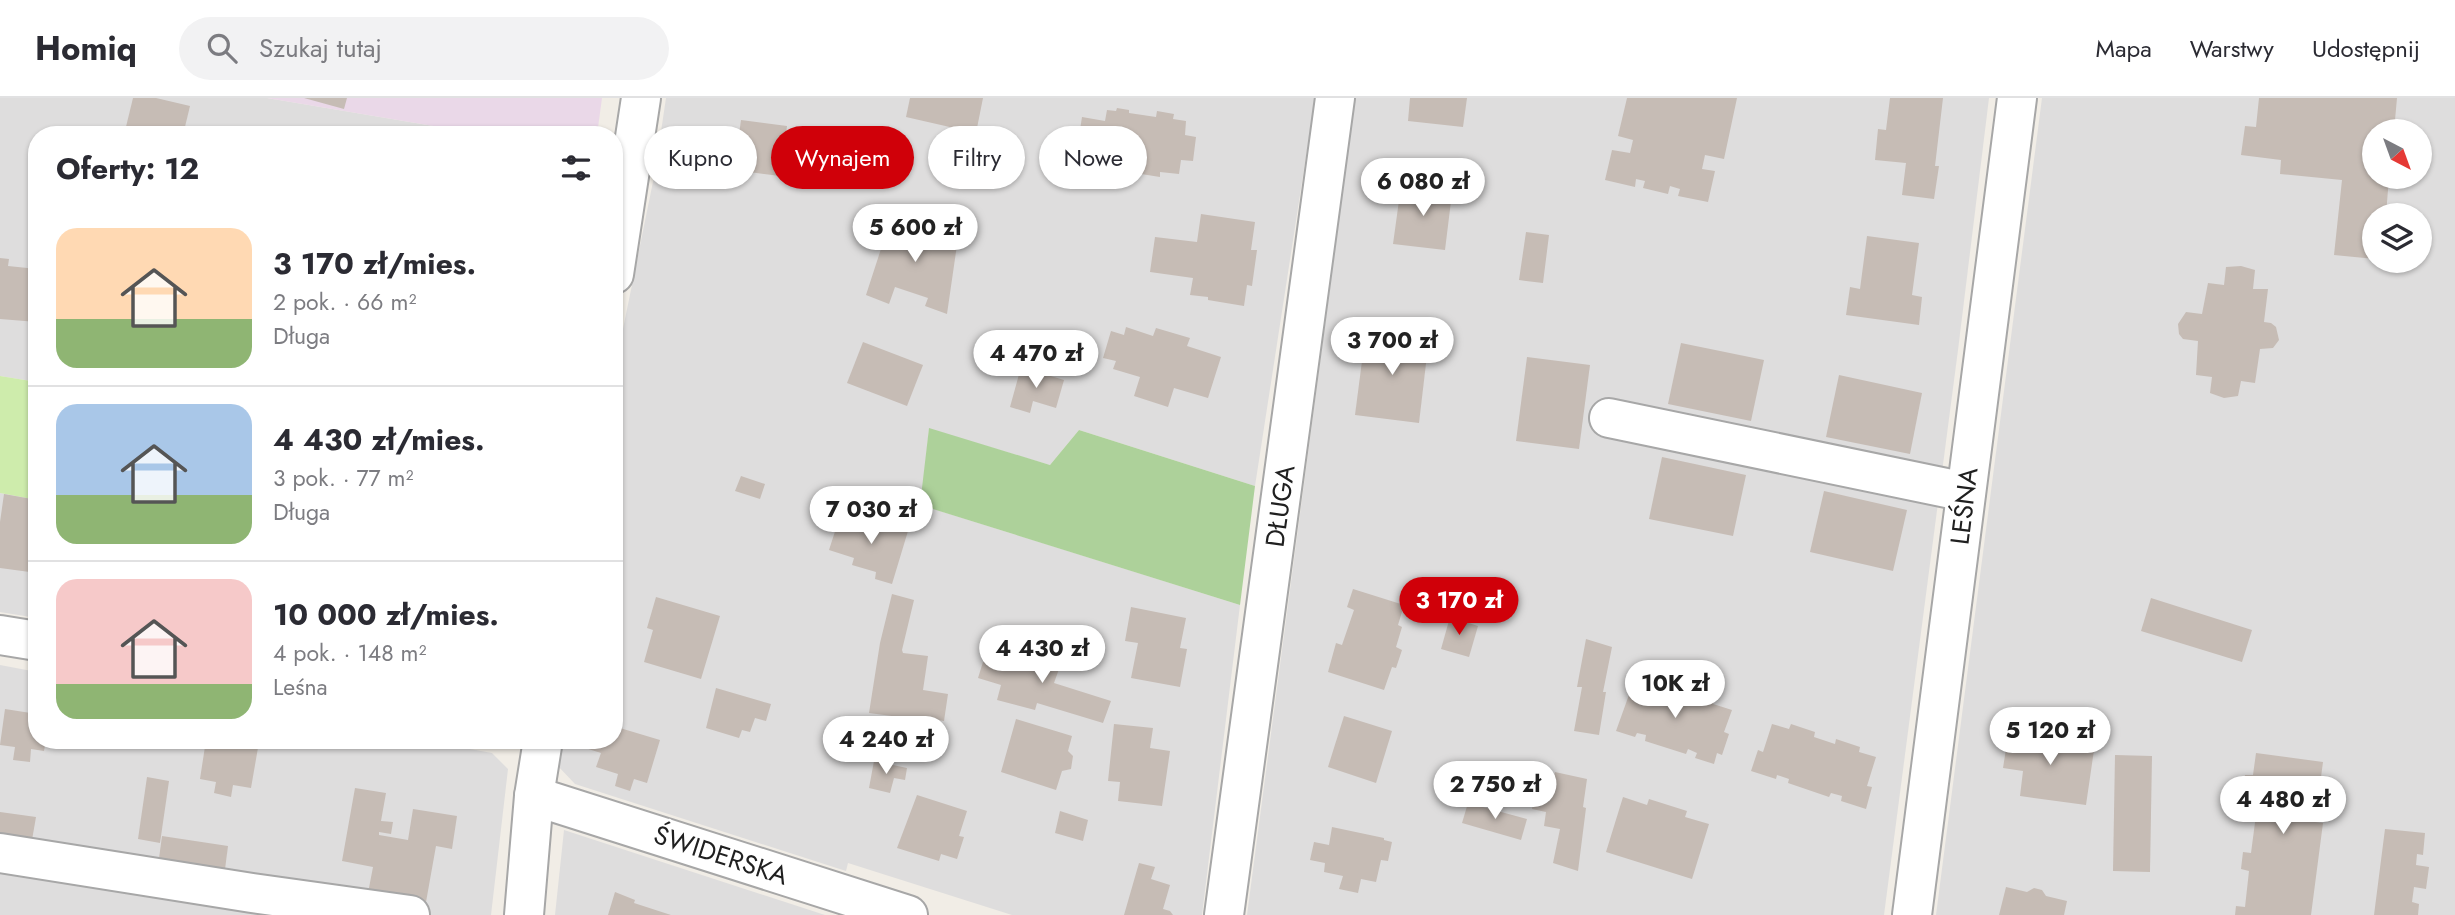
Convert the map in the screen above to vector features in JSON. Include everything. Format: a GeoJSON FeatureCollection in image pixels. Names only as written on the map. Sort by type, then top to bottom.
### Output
{"type":"FeatureCollection","features":[{"type":"Feature","properties":{"kind":"street"},"geometry":{"type":"LineString","coordinates":[[623,215],[641,98]]}},
{"type":"Feature","properties":{"kind":"street","name":"DŁUGA"},"geometry":{"type":"LineString","coordinates":[[1224,915],[1335,98]]}},
{"type":"Feature","properties":{"kind":"street","name":"LEŚNA"},"geometry":{"type":"LineString","coordinates":[[1912,915],[2017,98]]}},
{"type":"Feature","properties":{"kind":"street"},"geometry":{"type":"LineString","coordinates":[[1609,418],[1966,492]]}},
{"type":"Feature","properties":{"kind":"street"},"geometry":{"type":"LineString","coordinates":[[0,635],[28,640]]}},
{"type":"Feature","properties":{"kind":"street"},"geometry":{"type":"LineString","coordinates":[[524,915],[534,796],[542,749]]}},
{"type":"Feature","properties":{"kind":"street","name":"ŚWIDERSKA"},"geometry":{"type":"LineString","coordinates":[[534,796],[908,915]]}},
{"type":"Feature","properties":{"kind":"street"},"geometry":{"type":"LineString","coordinates":[[0,853],[410,915]]}},
{"type":"Feature","properties":{"kind":"shaded area"},"geometry":{"type":"Polygon","coordinates":[[[0,98],[267,98],[433,126],[28,126],[28,381],[0,376],[0,98]]]}},
{"type":"Feature","properties":{"kind":"shaded area"},"geometry":{"type":"Polygon","coordinates":[[[267,98],[602,98],[598,126],[433,126],[267,98]]]}},
{"type":"Feature","properties":{"kind":"shaded area"},"geometry":{"type":"Polygon","coordinates":[[[666,98],[1315,98],[1255,486],[1079,430],[1050,465],[929,429],[921,505],[1240,605],[1202,915],[1012,915],[848,863],[846,871],[575,784],[557,765],[559,749],[623,749],[623,329],[652,189],[757,189],[757,126],[662,126],[666,98]]]}},
{"type":"Feature","properties":{"kind":"shaded area"},"geometry":{"type":"Polygon","coordinates":[[[1355,98],[1989,98],[1884,915],[1247,915],[1355,98]]]}},
{"type":"Feature","properties":{"kind":"shaded area"},"geometry":{"type":"Polygon","coordinates":[[[2042,98],[2455,98],[2455,915],[1936,915],[2042,98]]]}},
{"type":"Feature","properties":{"kind":"shaded area"},"geometry":{"type":"Polygon","coordinates":[[[0,493],[28,498],[28,617],[0,612],[0,493]]]}},
{"type":"Feature","properties":{"kind":"shaded area"},"geometry":{"type":"Polygon","coordinates":[[[0,665],[28,670],[28,749],[470,749],[492,753],[508,769],[491,915],[0,915],[0,665]]]}},
{"type":"Feature","properties":{"kind":"shaded area"},"geometry":{"type":"Polygon","coordinates":[[[564,830],[825,915],[555,915],[564,830]]]}},
{"type":"Feature","properties":{"kind":"green space"},"geometry":{"type":"Polygon","coordinates":[[[0,376],[28,381],[28,498],[0,493],[0,376]]]}},
{"type":"Feature","properties":{"kind":"green space"},"geometry":{"type":"Polygon","coordinates":[[[929,428],[1050,465],[1079,430],[1255,486],[1240,605],[920,505],[929,428]]]}},
{"type":"Feature","properties":{"kind":"building"},"geometry":{"type":"Polygon","coordinates":[[[133,98],[156,98],[190,106],[185,126],[126,126],[133,98]]]}},
{"type":"Feature","properties":{"kind":"building"},"geometry":{"type":"Polygon","coordinates":[[[304,98],[347,98],[344,109],[304,98]]]}},
{"type":"Feature","properties":{"kind":"building"},"geometry":{"type":"Polygon","coordinates":[[[910,98],[983,98],[977,126],[945,126],[906,117],[910,98]]]}},
{"type":"Feature","properties":{"kind":"building"},"geometry":{"type":"Polygon","coordinates":[[[1410,98],[1467,98],[1463,127],[1408,121],[1410,98]]]}},
{"type":"Feature","properties":{"kind":"building"},"geometry":{"type":"Polygon","coordinates":[[[1627,98],[1737,98],[1724,159],[1705,155],[1702,169],[1715,171],[1708,202],[1678,196],[1680,189],[1670,186],[1668,194],[1643,188],[1645,181],[1636,179],[1635,187],[1605,180],[1612,150],[1630,153],[1633,140],[1618,136],[1627,98]]]}},
{"type":"Feature","properties":{"kind":"building"},"geometry":{"type":"Polygon","coordinates":[[[1890,98],[1943,98],[1934,199],[1902,195],[1906,163],[1875,160],[1878,129],[1886,130],[1890,98]]]}},
{"type":"Feature","properties":{"kind":"building"},"geometry":{"type":"Polygon","coordinates":[[[2259,98],[2397,98],[2395,119],[2362,119],[2362,189],[2388,189],[2387,203],[2362,203],[2362,258],[2334,255],[2342,180],[2280,174],[2281,160],[2241,155],[2245,126],[2256,127],[2259,98]]]}},
{"type":"Feature","properties":{"kind":"building"},"geometry":{"type":"Polygon","coordinates":[[[1117,108],[1129,110],[1129,113],[1156,117],[1157,111],[1174,114],[1173,119],[1186,121],[1185,135],[1196,137],[1193,161],[1181,160],[1179,174],[1160,172],[1160,177],[1147,175],[1147,126],[1081,126],[1082,117],[1105,121],[1107,110],[1116,111],[1117,108]]]}},
{"type":"Feature","properties":{"kind":"building"},"geometry":{"type":"Polygon","coordinates":[[[741,120],[787,126],[771,126],[771,175],[757,173],[757,126],[740,126],[741,120]]]}},
{"type":"Feature","properties":{"kind":"building"},"geometry":{"type":"Polygon","coordinates":[[[1401,186],[1431,190],[1436,186],[1452,193],[1445,250],[1393,244],[1401,186]]]}},
{"type":"Feature","properties":{"kind":"building"},"geometry":{"type":"Polygon","coordinates":[[[1201,214],[1255,222],[1251,250],[1257,250],[1252,286],[1247,285],[1244,306],[1190,295],[1193,278],[1150,272],[1155,237],[1197,242],[1201,214]]]}},
{"type":"Feature","properties":{"kind":"building"},"geometry":{"type":"Polygon","coordinates":[[[892,215],[958,238],[947,314],[925,306],[928,298],[895,287],[889,304],[866,295],[892,215]]]}},
{"type":"Feature","properties":{"kind":"building"},"geometry":{"type":"Polygon","coordinates":[[[1526,232],[1549,235],[1543,283],[1519,280],[1526,232]]]}},
{"type":"Feature","properties":{"kind":"building"},"geometry":{"type":"Polygon","coordinates":[[[1867,236],[1919,243],[1912,295],[1922,297],[1919,325],[1846,315],[1850,287],[1860,289],[1867,236]]]}},
{"type":"Feature","properties":{"kind":"building"},"geometry":{"type":"Polygon","coordinates":[[[0,258],[9,259],[8,266],[28,268],[28,321],[0,319],[0,258]]]}},
{"type":"Feature","properties":{"kind":"building"},"geometry":{"type":"Polygon","coordinates":[[[2241,266],[2255,270],[2253,289],[2268,289],[2264,322],[2276,327],[2279,340],[2273,348],[2260,349],[2255,383],[2241,381],[2238,396],[2224,398],[2210,393],[2212,377],[2196,375],[2198,341],[2183,339],[2179,334],[2178,324],[2186,312],[2202,314],[2208,283],[2224,285],[2226,267],[2241,266]]]}},
{"type":"Feature","properties":{"kind":"building"},"geometry":{"type":"Polygon","coordinates":[[[1126,327],[1153,336],[1156,328],[1190,338],[1187,346],[1221,357],[1208,398],[1174,388],[1168,407],[1134,396],[1140,377],[1113,369],[1116,361],[1103,358],[1111,331],[1124,335],[1126,327]]]}},
{"type":"Feature","properties":{"kind":"building"},"geometry":{"type":"Polygon","coordinates":[[[1366,330],[1429,338],[1419,423],[1355,415],[1366,330]]]}},
{"type":"Feature","properties":{"kind":"building"},"geometry":{"type":"Polygon","coordinates":[[[863,342],[923,365],[907,406],[847,383],[863,342]]]}},
{"type":"Feature","properties":{"kind":"building"},"geometry":{"type":"Polygon","coordinates":[[[1681,343],[1764,360],[1751,421],[1668,404],[1681,343]]]}},
{"type":"Feature","properties":{"kind":"building"},"geometry":{"type":"Polygon","coordinates":[[[1527,357],[1590,365],[1579,449],[1516,441],[1527,357]]]}},
{"type":"Feature","properties":{"kind":"building"},"geometry":{"type":"Polygon","coordinates":[[[1021,367],[1064,380],[1056,408],[1033,401],[1030,413],[1010,407],[1021,367]]]}},
{"type":"Feature","properties":{"kind":"building"},"geometry":{"type":"Polygon","coordinates":[[[1839,375],[1922,393],[1910,454],[1826,437],[1839,375]]]}},
{"type":"Feature","properties":{"kind":"building"},"geometry":{"type":"Polygon","coordinates":[[[1662,457],[1746,475],[1733,536],[1649,519],[1662,457]]]}},
{"type":"Feature","properties":{"kind":"building"},"geometry":{"type":"Polygon","coordinates":[[[741,476],[765,484],[760,499],[735,491],[741,476]]]}},
{"type":"Feature","properties":{"kind":"building"},"geometry":{"type":"Polygon","coordinates":[[[1824,491],[1907,510],[1893,571],[1810,552],[1824,491]]]}},
{"type":"Feature","properties":{"kind":"building"},"geometry":{"type":"Polygon","coordinates":[[[4,494],[28,498],[28,572],[0,568],[0,522],[4,494]]]}},
{"type":"Feature","properties":{"kind":"building"},"geometry":{"type":"Polygon","coordinates":[[[840,516],[862,524],[865,517],[908,531],[892,584],[875,579],[876,572],[852,565],[854,558],[829,550],[840,516]]]}},
{"type":"Feature","properties":{"kind":"building"},"geometry":{"type":"Polygon","coordinates":[[[1353,589],[1404,605],[1398,625],[1402,627],[1396,647],[1402,650],[1396,668],[1392,667],[1384,690],[1328,672],[1336,643],[1342,645],[1354,610],[1347,607],[1353,589]]]}},
{"type":"Feature","properties":{"kind":"building"},"geometry":{"type":"Polygon","coordinates":[[[892,594],[914,600],[902,650],[903,653],[928,656],[923,690],[948,694],[944,721],[938,720],[936,732],[942,733],[939,754],[903,747],[907,718],[869,713],[880,643],[892,594]]]}},
{"type":"Feature","properties":{"kind":"building"},"geometry":{"type":"Polygon","coordinates":[[[656,597],[720,616],[701,679],[644,662],[653,630],[647,628],[656,597]]]}},
{"type":"Feature","properties":{"kind":"building"},"geometry":{"type":"Polygon","coordinates":[[[2151,598],[2252,630],[2242,662],[2141,631],[2151,598]]]}},
{"type":"Feature","properties":{"kind":"building"},"geometry":{"type":"Polygon","coordinates":[[[1131,607],[1186,618],[1180,648],[1187,649],[1180,687],[1131,678],[1138,643],[1125,641],[1131,607]]]}},
{"type":"Feature","properties":{"kind":"building"},"geometry":{"type":"Polygon","coordinates":[[[1450,617],[1478,626],[1469,657],[1441,649],[1450,617]]]}},
{"type":"Feature","properties":{"kind":"building"},"geometry":{"type":"Polygon","coordinates":[[[1586,639],[1612,647],[1603,692],[1606,692],[1599,735],[1574,731],[1582,687],[1577,687],[1586,639]]]}},
{"type":"Feature","properties":{"kind":"building"},"geometry":{"type":"Polygon","coordinates":[[[1022,642],[1064,655],[1054,683],[1111,701],[1103,723],[1037,703],[1035,710],[997,700],[1001,685],[978,678],[983,662],[1015,671],[1022,642]]]}},
{"type":"Feature","properties":{"kind":"building"},"geometry":{"type":"Polygon","coordinates":[[[1635,678],[1653,684],[1655,680],[1671,686],[1670,690],[1696,698],[1697,694],[1714,700],[1713,704],[1732,710],[1724,732],[1729,734],[1722,755],[1717,753],[1714,764],[1695,758],[1697,753],[1688,749],[1686,754],[1645,741],[1646,735],[1637,733],[1635,737],[1616,731],[1635,678]]]}},
{"type":"Feature","properties":{"kind":"building"},"geometry":{"type":"Polygon","coordinates":[[[716,688],[771,704],[766,721],[755,718],[750,732],[742,730],[739,738],[706,728],[716,688]]]}},
{"type":"Feature","properties":{"kind":"building"},"geometry":{"type":"Polygon","coordinates":[[[5,709],[28,713],[30,762],[13,760],[15,747],[0,745],[5,709]]]}},
{"type":"Feature","properties":{"kind":"building"},"geometry":{"type":"Polygon","coordinates":[[[1344,716],[1392,731],[1376,783],[1328,767],[1344,716]]]}},
{"type":"Feature","properties":{"kind":"building"},"geometry":{"type":"Polygon","coordinates":[[[1016,719],[1072,736],[1068,751],[1073,756],[1071,769],[1062,771],[1056,790],[1001,772],[1016,719]]]}},
{"type":"Feature","properties":{"kind":"building"},"geometry":{"type":"Polygon","coordinates":[[[1114,724],[1153,728],[1150,748],[1170,751],[1162,806],[1118,801],[1120,782],[1108,781],[1114,724]]]}},
{"type":"Feature","properties":{"kind":"building"},"geometry":{"type":"Polygon","coordinates":[[[1772,724],[1789,729],[1791,724],[1815,732],[1814,737],[1835,744],[1836,739],[1860,747],[1859,752],[1876,757],[1867,786],[1872,787],[1866,809],[1841,801],[1842,796],[1831,793],[1829,797],[1788,783],[1789,779],[1777,775],[1776,779],[1751,771],[1758,750],[1763,752],[1772,724]]]}},
{"type":"Feature","properties":{"kind":"building"},"geometry":{"type":"Polygon","coordinates":[[[2043,727],[2051,731],[2056,744],[2094,750],[2086,805],[2020,796],[2023,771],[2003,768],[2008,736],[2025,738],[2034,728],[2043,727]]]}},
{"type":"Feature","properties":{"kind":"building"},"geometry":{"type":"Polygon","coordinates":[[[623,729],[660,740],[647,783],[634,779],[630,791],[615,786],[618,774],[596,767],[601,753],[588,749],[623,749],[623,729]]]}},
{"type":"Feature","properties":{"kind":"building"},"geometry":{"type":"Polygon","coordinates":[[[205,749],[258,749],[251,788],[233,785],[231,797],[214,793],[216,782],[200,779],[205,749]]]}},
{"type":"Feature","properties":{"kind":"building"},"geometry":{"type":"Polygon","coordinates":[[[2256,753],[2323,762],[2315,822],[2323,823],[2311,915],[2235,915],[2236,906],[2245,907],[2249,871],[2241,869],[2243,852],[2251,853],[2256,815],[2248,815],[2251,793],[2243,791],[2245,775],[2253,775],[2256,753]]]}},
{"type":"Feature","properties":{"kind":"building"},"geometry":{"type":"Polygon","coordinates":[[[2115,755],[2152,756],[2150,872],[2113,871],[2115,755]]]}},
{"type":"Feature","properties":{"kind":"building"},"geometry":{"type":"Polygon","coordinates":[[[874,761],[907,768],[905,780],[894,778],[890,793],[869,788],[874,761]]]}},
{"type":"Feature","properties":{"kind":"building"},"geometry":{"type":"Polygon","coordinates":[[[1555,772],[1587,779],[1578,871],[1553,863],[1560,829],[1544,826],[1546,812],[1532,809],[1538,780],[1553,783],[1555,772]]]}},
{"type":"Feature","properties":{"kind":"building"},"geometry":{"type":"Polygon","coordinates":[[[147,777],[169,781],[160,843],[138,839],[147,777]]]}},
{"type":"Feature","properties":{"kind":"building"},"geometry":{"type":"Polygon","coordinates":[[[355,788],[386,793],[381,821],[393,822],[391,834],[379,832],[379,835],[408,840],[413,809],[457,816],[452,849],[436,846],[426,902],[368,893],[373,867],[342,861],[355,788]]]}},
{"type":"Feature","properties":{"kind":"building"},"geometry":{"type":"Polygon","coordinates":[[[917,795],[967,811],[959,836],[964,837],[957,859],[941,854],[939,861],[897,848],[917,795]]]}},
{"type":"Feature","properties":{"kind":"building"},"geometry":{"type":"Polygon","coordinates":[[[1623,797],[1647,805],[1649,799],[1687,811],[1685,817],[1709,824],[1692,879],[1606,852],[1623,797]]]}},
{"type":"Feature","properties":{"kind":"building"},"geometry":{"type":"Polygon","coordinates":[[[1468,803],[1527,819],[1521,840],[1462,823],[1468,803]]]}},
{"type":"Feature","properties":{"kind":"building"},"geometry":{"type":"Polygon","coordinates":[[[1060,811],[1088,820],[1083,841],[1055,833],[1060,811]]]}},
{"type":"Feature","properties":{"kind":"building"},"geometry":{"type":"Polygon","coordinates":[[[0,812],[36,817],[32,840],[0,835],[0,812]]]}},
{"type":"Feature","properties":{"kind":"building"},"geometry":{"type":"Polygon","coordinates":[[[1332,827],[1392,842],[1388,861],[1381,860],[1376,882],[1361,879],[1358,893],[1339,889],[1343,876],[1324,872],[1325,863],[1310,860],[1314,842],[1329,845],[1332,827]]]}},
{"type":"Feature","properties":{"kind":"building"},"geometry":{"type":"Polygon","coordinates":[[[2385,829],[2425,833],[2423,855],[2417,854],[2416,865],[2429,867],[2426,889],[2414,887],[2412,902],[2419,904],[2418,915],[2374,915],[2385,829]]]}},
{"type":"Feature","properties":{"kind":"building"},"geometry":{"type":"Polygon","coordinates":[[[162,836],[228,846],[224,877],[158,866],[162,836]]]}},
{"type":"Feature","properties":{"kind":"building"},"geometry":{"type":"Polygon","coordinates":[[[1139,863],[1155,867],[1151,879],[1170,885],[1163,909],[1173,915],[1124,915],[1139,863]]]}},
{"type":"Feature","properties":{"kind":"building"},"geometry":{"type":"Polygon","coordinates":[[[2006,887],[2027,892],[2034,888],[2042,890],[2046,896],[2067,901],[2064,915],[1999,915],[2006,887]]]}},
{"type":"Feature","properties":{"kind":"building"},"geometry":{"type":"Polygon","coordinates":[[[615,892],[635,900],[634,903],[671,915],[608,915],[615,892]]]}}]}
